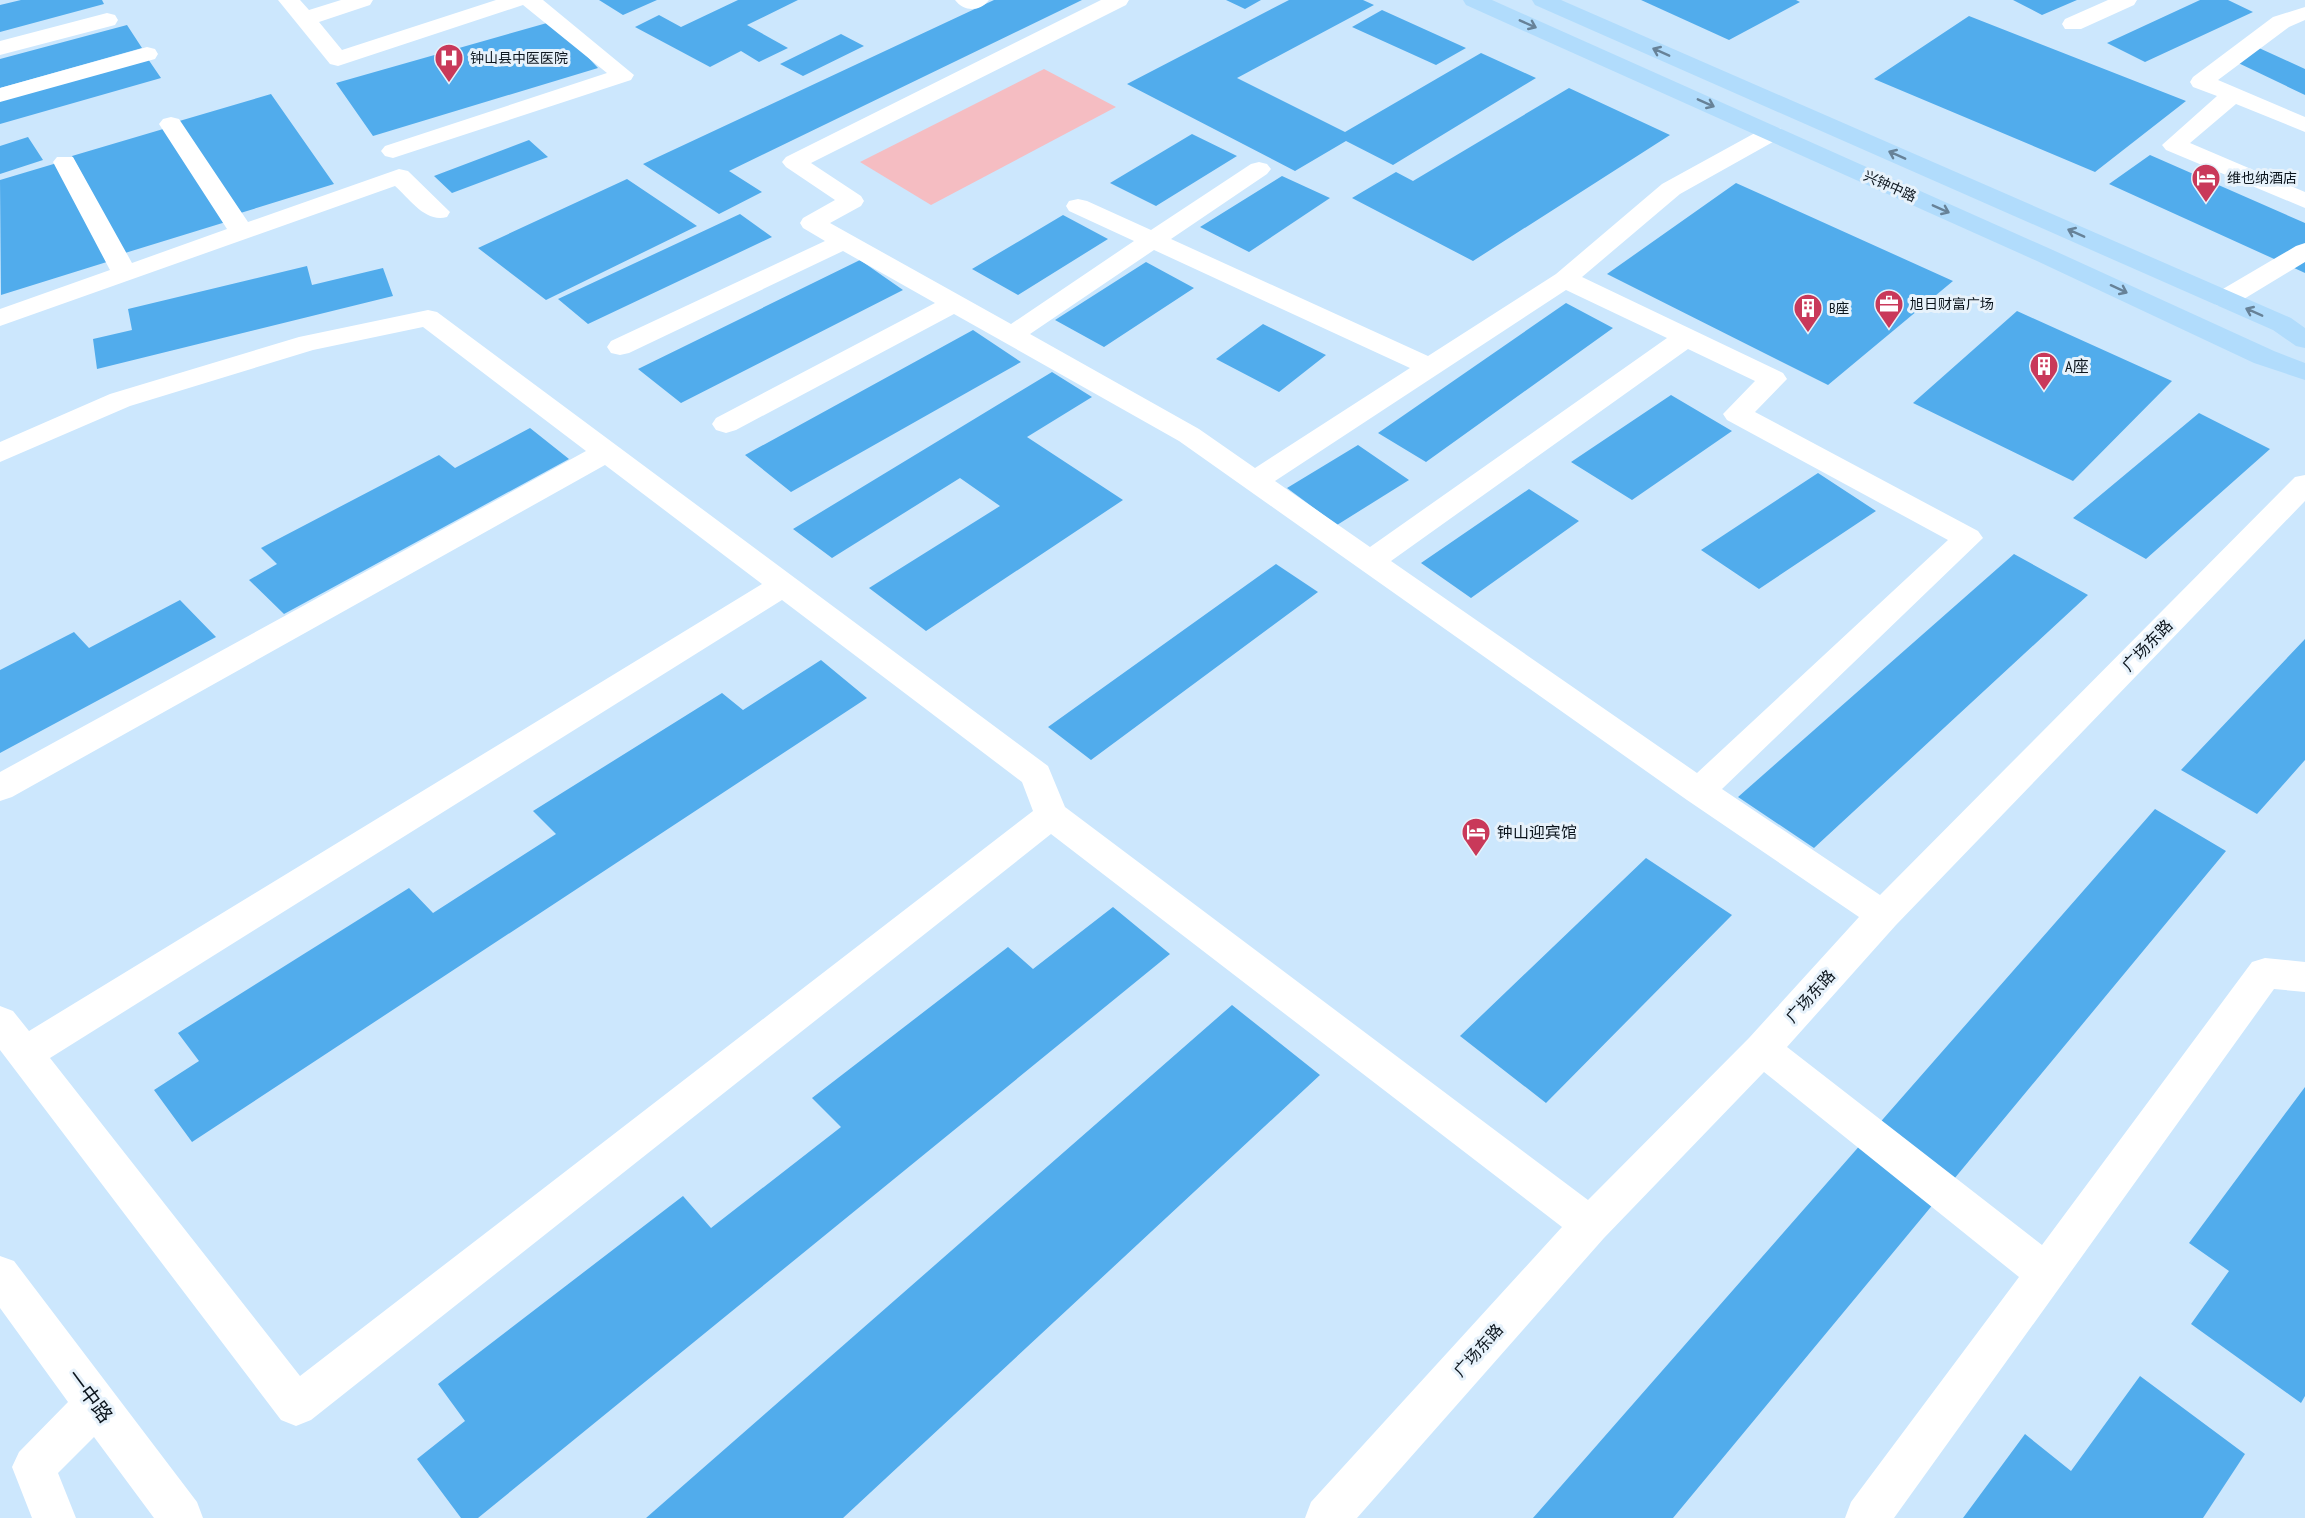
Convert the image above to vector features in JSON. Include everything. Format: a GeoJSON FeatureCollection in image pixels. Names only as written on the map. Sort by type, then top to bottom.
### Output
{"type":"FeatureCollection","features":[{"type":"Feature","properties":{"kind":"main road","name":"兴钟中路"},"geometry":{"type":"LineString","coordinates":[[1474,0],[2037,251],[2264,357],[2305,372]]}},
{"type":"Feature","properties":{"kind":"main road","name":"兴钟中路"},"geometry":{"type":"LineString","coordinates":[[1543,0],[2282,324],[2305,340]]}},
{"type":"Feature","properties":{"kind":"street"},"geometry":{"type":"LineString","coordinates":[[289,0],[338,59],[517,0]]}},
{"type":"Feature","properties":{"kind":"street"},"geometry":{"type":"LineString","coordinates":[[305,19],[362,0]]}},
{"type":"Feature","properties":{"kind":"street"},"geometry":{"type":"LineString","coordinates":[[393,151],[622,75],[530,0]]}},
{"type":"Feature","properties":{"kind":"street"},"geometry":{"type":"LineString","coordinates":[[966,0],[972,3],[978,0]]}},
{"type":"Feature","properties":{"kind":"street"},"geometry":{"type":"LineString","coordinates":[[1118,0],[794,162],[852,201],[812,223],[842,242],[1189,435],[1699,791],[1883,915]]}},
{"type":"Feature","properties":{"kind":"street"},"geometry":{"type":"LineString","coordinates":[[2073,24],[2126,0]]}},
{"type":"Feature","properties":{"kind":"street"},"geometry":{"type":"LineString","coordinates":[[2305,13],[2281,22],[2200,82],[2305,125]]}},
{"type":"Feature","properties":{"kind":"street"},"geometry":{"type":"LineString","coordinates":[[0,48],[107,20]]}},
{"type":"Feature","properties":{"kind":"street"},"geometry":{"type":"LineString","coordinates":[[0,95],[147,54]]}},
{"type":"Feature","properties":{"kind":"street"},"geometry":{"type":"LineString","coordinates":[[2234,94],[2175,145],[2305,201]]}},
{"type":"Feature","properties":{"kind":"street"},"geometry":{"type":"LineString","coordinates":[[171,124],[242,232]]}},
{"type":"Feature","properties":{"kind":"street"},"geometry":{"type":"LineString","coordinates":[[1255,481],[1565,279],[1671,189],[1772,133]]}},
{"type":"Feature","properties":{"kind":"street"},"geometry":{"type":"LineString","coordinates":[[65,162],[125,274]]}},
{"type":"Feature","properties":{"kind":"street"},"geometry":{"type":"LineString","coordinates":[[1010,336],[1259,169]]}},
{"type":"Feature","properties":{"kind":"street"},"geometry":{"type":"LineString","coordinates":[[0,318],[399,177],[438,212]]}},
{"type":"Feature","properties":{"kind":"street"},"geometry":{"type":"LineString","coordinates":[[1078,206],[1430,367]]}},
{"type":"Feature","properties":{"kind":"street"},"geometry":{"type":"LineString","coordinates":[[620,347],[842,242]]}},
{"type":"Feature","properties":{"kind":"street"},"geometry":{"type":"LineString","coordinates":[[2225,299],[2305,251]]}},
{"type":"Feature","properties":{"kind":"street"},"geometry":{"type":"LineString","coordinates":[[1565,279],[1773,379],[1737,414],[1968,538],[1699,791]]}},
{"type":"Feature","properties":{"kind":"street"},"geometry":{"type":"LineString","coordinates":[[726,424],[953,304]]}},
{"type":"Feature","properties":{"kind":"street"},"geometry":{"type":"LineString","coordinates":[[0,453],[120,400],[309,343],[428,318],[1036,775],[1051,815],[1590,1225]]}},
{"type":"Feature","properties":{"kind":"street"},"geometry":{"type":"LineString","coordinates":[[1370,561],[1687,338]]}},
{"type":"Feature","properties":{"kind":"street"},"geometry":{"type":"LineString","coordinates":[[0,788],[606,452]]}},
{"type":"Feature","properties":{"kind":"street","name":"广场东路"},"geometry":{"type":"LineString","coordinates":[[1327,1518],[1590,1225],[1762,1049],[1883,915],[2305,484]]}},
{"type":"Feature","properties":{"kind":"street"},"geometry":{"type":"LineString","coordinates":[[24,1054],[784,585]]}},
{"type":"Feature","properties":{"kind":"street"},"geometry":{"type":"LineString","coordinates":[[0,1022],[296,1405],[1051,815]]}},
{"type":"Feature","properties":{"kind":"street"},"geometry":{"type":"LineString","coordinates":[[1867,1518],[2265,973],[2305,976]]}},
{"type":"Feature","properties":{"kind":"street"},"geometry":{"type":"LineString","coordinates":[[1762,1049],[2047,1274]]}},
{"type":"Feature","properties":{"kind":"street","name":"一中路"},"geometry":{"type":"LineString","coordinates":[[7,1298],[96,1404],[181,1518]]}},
{"type":"Feature","properties":{"kind":"street"},"geometry":{"type":"LineString","coordinates":[[54,1518],[34,1467],[96,1404]]}},
{"type":"Feature","properties":{"kind":"shaded area"},"geometry":{"type":"Polygon","coordinates":[[[1044,69],[1116,107],[931,205],[860,162],[1044,69]]]}},
{"type":"Feature","properties":{"kind":"building"},"geometry":{"type":"Polygon","coordinates":[[[21,0],[102,0],[104,4],[0,32],[0,5],[21,0]]]}},
{"type":"Feature","properties":{"kind":"building"},"geometry":{"type":"Polygon","coordinates":[[[599,0],[657,0],[623,15],[599,0]]]}},
{"type":"Feature","properties":{"kind":"building"},"geometry":{"type":"Polygon","coordinates":[[[738,0],[798,0],[747,25],[788,48],[759,62],[741,51],[710,67],[635,27],[659,15],[681,27],[738,0]]]}},
{"type":"Feature","properties":{"kind":"building"},"geometry":{"type":"Polygon","coordinates":[[[994,0],[1082,0],[729,171],[762,192],[719,214],[643,164],[994,0]]]}},
{"type":"Feature","properties":{"kind":"building"},"geometry":{"type":"Polygon","coordinates":[[[1226,0],[1261,0],[1245,9],[1226,0]]]}},
{"type":"Feature","properties":{"kind":"building"},"geometry":{"type":"Polygon","coordinates":[[[1289,0],[1363,0],[1374,5],[1237,78],[1345,132],[1481,53],[1536,78],[1393,165],[1346,141],[1295,171],[1127,84],[1289,0]]]}},
{"type":"Feature","properties":{"kind":"building"},"geometry":{"type":"Polygon","coordinates":[[[1641,0],[1796,0],[1800,2],[1729,40],[1641,0]]]}},
{"type":"Feature","properties":{"kind":"building"},"geometry":{"type":"Polygon","coordinates":[[[2013,0],[2077,0],[2042,15],[2013,0]]]}},
{"type":"Feature","properties":{"kind":"building"},"geometry":{"type":"Polygon","coordinates":[[[2200,0],[2228,0],[2253,12],[2145,62],[2107,43],[2200,0]]]}},
{"type":"Feature","properties":{"kind":"building"},"geometry":{"type":"Polygon","coordinates":[[[1382,10],[1466,48],[1436,65],[1352,27],[1382,10]]]}},
{"type":"Feature","properties":{"kind":"building"},"geometry":{"type":"Polygon","coordinates":[[[1969,16],[2186,101],[2095,172],[1874,79],[1969,16]]]}},
{"type":"Feature","properties":{"kind":"building"},"geometry":{"type":"Polygon","coordinates":[[[554,21],[598,68],[373,136],[336,83],[554,21]]]}},
{"type":"Feature","properties":{"kind":"building"},"geometry":{"type":"Polygon","coordinates":[[[127,25],[142,48],[0,88],[0,59],[127,25]]]}},
{"type":"Feature","properties":{"kind":"building"},"geometry":{"type":"Polygon","coordinates":[[[841,34],[864,46],[803,76],[780,64],[841,34]]]}},
{"type":"Feature","properties":{"kind":"building"},"geometry":{"type":"Polygon","coordinates":[[[2259,48],[2305,69],[2305,95],[2232,60],[2259,48]]]}},
{"type":"Feature","properties":{"kind":"building"},"geometry":{"type":"Polygon","coordinates":[[[148,59],[161,78],[0,124],[0,101],[148,59]]]}},
{"type":"Feature","properties":{"kind":"building"},"geometry":{"type":"Polygon","coordinates":[[[1569,88],[1670,135],[1473,261],[1352,198],[1396,172],[1413,181],[1569,88]]]}},
{"type":"Feature","properties":{"kind":"building"},"geometry":{"type":"Polygon","coordinates":[[[271,94],[334,184],[234,215],[176,122],[271,94]]]}},
{"type":"Feature","properties":{"kind":"building"},"geometry":{"type":"Polygon","coordinates":[[[170,127],[229,221],[125,253],[72,156],[170,127]]]}},
{"type":"Feature","properties":{"kind":"building"},"geometry":{"type":"Polygon","coordinates":[[[1192,134],[1237,156],[1156,206],[1110,183],[1192,134]]]}},
{"type":"Feature","properties":{"kind":"building"},"geometry":{"type":"Polygon","coordinates":[[[28,137],[43,160],[0,174],[0,146],[28,137]]]}},
{"type":"Feature","properties":{"kind":"building"},"geometry":{"type":"Polygon","coordinates":[[[529,140],[548,157],[452,193],[434,176],[529,140]]]}},
{"type":"Feature","properties":{"kind":"building","name":"维也纳酒店"},"geometry":{"type":"Polygon","coordinates":[[[2150,155],[2305,223],[2305,273],[2109,184],[2150,155]]]}},
{"type":"Feature","properties":{"kind":"building"},"geometry":{"type":"Polygon","coordinates":[[[57,163],[110,261],[1,295],[0,180],[57,163]]]}},
{"type":"Feature","properties":{"kind":"building"},"geometry":{"type":"Polygon","coordinates":[[[1282,176],[1330,198],[1249,252],[1200,227],[1282,176]]]}},
{"type":"Feature","properties":{"kind":"building"},"geometry":{"type":"Polygon","coordinates":[[[627,179],[697,226],[546,300],[478,248],[627,179]]]}},
{"type":"Feature","properties":{"kind":"building","name":"B座"},"geometry":{"type":"Polygon","coordinates":[[[1736,183],[1953,281],[1828,385],[1607,274],[1736,183]]]}},
{"type":"Feature","properties":{"kind":"building"},"geometry":{"type":"Polygon","coordinates":[[[740,214],[772,237],[588,324],[558,299],[740,214]]]}},
{"type":"Feature","properties":{"kind":"building"},"geometry":{"type":"Polygon","coordinates":[[[1063,215],[1108,239],[1018,295],[972,269],[1063,215]]]}},
{"type":"Feature","properties":{"kind":"building"},"geometry":{"type":"Polygon","coordinates":[[[860,260],[903,290],[681,403],[638,369],[860,260]]]}},
{"type":"Feature","properties":{"kind":"building"},"geometry":{"type":"Polygon","coordinates":[[[1146,262],[1194,288],[1104,347],[1055,320],[1146,262]]]}},
{"type":"Feature","properties":{"kind":"building"},"geometry":{"type":"Polygon","coordinates":[[[307,266],[312,285],[383,268],[393,296],[97,369],[93,339],[132,330],[128,309],[307,266]]]}},
{"type":"Feature","properties":{"kind":"building"},"geometry":{"type":"Polygon","coordinates":[[[1566,303],[1613,328],[1426,462],[1378,433],[1566,303]]]}},
{"type":"Feature","properties":{"kind":"building","name":"A座"},"geometry":{"type":"Polygon","coordinates":[[[2017,311],[2172,381],[2073,481],[1913,403],[2017,311]]]}},
{"type":"Feature","properties":{"kind":"building"},"geometry":{"type":"Polygon","coordinates":[[[1263,324],[1326,355],[1279,392],[1216,359],[1263,324]]]}},
{"type":"Feature","properties":{"kind":"building"},"geometry":{"type":"Polygon","coordinates":[[[973,330],[1021,362],[791,492],[745,455],[973,330]]]}},
{"type":"Feature","properties":{"kind":"building"},"geometry":{"type":"Polygon","coordinates":[[[1052,372],[1092,397],[1027,437],[1123,500],[926,631],[869,588],[1000,506],[960,478],[832,558],[793,529],[1052,372]]]}},
{"type":"Feature","properties":{"kind":"building"},"geometry":{"type":"Polygon","coordinates":[[[1671,395],[1732,431],[1632,500],[1571,462],[1671,395]]]}},
{"type":"Feature","properties":{"kind":"building"},"geometry":{"type":"Polygon","coordinates":[[[2199,413],[2270,449],[2146,559],[2073,518],[2199,413]]]}},
{"type":"Feature","properties":{"kind":"building"},"geometry":{"type":"Polygon","coordinates":[[[530,428],[569,459],[284,614],[249,580],[277,564],[261,548],[439,455],[455,468],[530,428]]]}},
{"type":"Feature","properties":{"kind":"building"},"geometry":{"type":"Polygon","coordinates":[[[1358,445],[1409,480],[1337,525],[1287,488],[1358,445]]]}},
{"type":"Feature","properties":{"kind":"building"},"geometry":{"type":"Polygon","coordinates":[[[1818,473],[1876,511],[1759,589],[1701,550],[1818,473]]]}},
{"type":"Feature","properties":{"kind":"building"},"geometry":{"type":"Polygon","coordinates":[[[1529,489],[1579,521],[1471,598],[1421,563],[1529,489]]]}},
{"type":"Feature","properties":{"kind":"building"},"geometry":{"type":"Polygon","coordinates":[[[2014,554],[2088,595],[1814,848],[1738,797],[2014,554]]]}},
{"type":"Feature","properties":{"kind":"building"},"geometry":{"type":"Polygon","coordinates":[[[1276,564],[1318,592],[1091,760],[1048,727],[1276,564]]]}},
{"type":"Feature","properties":{"kind":"building"},"geometry":{"type":"Polygon","coordinates":[[[180,600],[216,637],[0,753],[0,670],[74,632],[89,648],[180,600]]]}},
{"type":"Feature","properties":{"kind":"building"},"geometry":{"type":"Polygon","coordinates":[[[2305,639],[2305,760],[2257,814],[2181,770],[2305,639]]]}},
{"type":"Feature","properties":{"kind":"building"},"geometry":{"type":"Polygon","coordinates":[[[821,660],[867,698],[192,1142],[154,1090],[199,1061],[178,1033],[409,888],[433,913],[556,834],[533,811],[722,693],[743,710],[821,660]]]}},
{"type":"Feature","properties":{"kind":"building"},"geometry":{"type":"Polygon","coordinates":[[[2155,809],[2226,851],[1673,1518],[1533,1518],[2155,809]]]}},
{"type":"Feature","properties":{"kind":"building"},"geometry":{"type":"Polygon","coordinates":[[[1646,858],[1732,915],[1546,1103],[1460,1036],[1646,858]]]}},
{"type":"Feature","properties":{"kind":"building"},"geometry":{"type":"Polygon","coordinates":[[[1113,907],[1170,954],[478,1518],[461,1518],[417,1459],[465,1421],[438,1384],[683,1196],[711,1228],[841,1127],[812,1098],[1008,947],[1033,969],[1113,907]]]}},
{"type":"Feature","properties":{"kind":"building"},"geometry":{"type":"Polygon","coordinates":[[[1232,1005],[1320,1075],[843,1518],[646,1518],[1232,1005]]]}},
{"type":"Feature","properties":{"kind":"building"},"geometry":{"type":"Polygon","coordinates":[[[2305,1087],[2305,1396],[2301,1403],[2191,1324],[2229,1271],[2189,1243],[2305,1087]]]}},
{"type":"Feature","properties":{"kind":"building"},"geometry":{"type":"Polygon","coordinates":[[[2140,1376],[2245,1454],[2203,1518],[1963,1518],[2025,1434],[2071,1471],[2140,1376]]]}},
{"type":"Feature","properties":{"kind":"place","name":"钟山县中医医院"},"geometry":{"type":"Point","coordinates":[449,84]}},
{"type":"Feature","properties":{"kind":"place","name":"维也纳酒店"},"geometry":{"type":"Point","coordinates":[2206,204]}},
{"type":"Feature","properties":{"kind":"place","name":"旭日财富广场"},"geometry":{"type":"Point","coordinates":[1889,330]}},
{"type":"Feature","properties":{"kind":"place","name":"B座"},"geometry":{"type":"Point","coordinates":[1808,334]}},
{"type":"Feature","properties":{"kind":"place","name":"A座"},"geometry":{"type":"Point","coordinates":[2044,392]}},
{"type":"Feature","properties":{"kind":"place","name":"钟山迎宾馆"},"geometry":{"type":"Point","coordinates":[1476,858]}}]}
